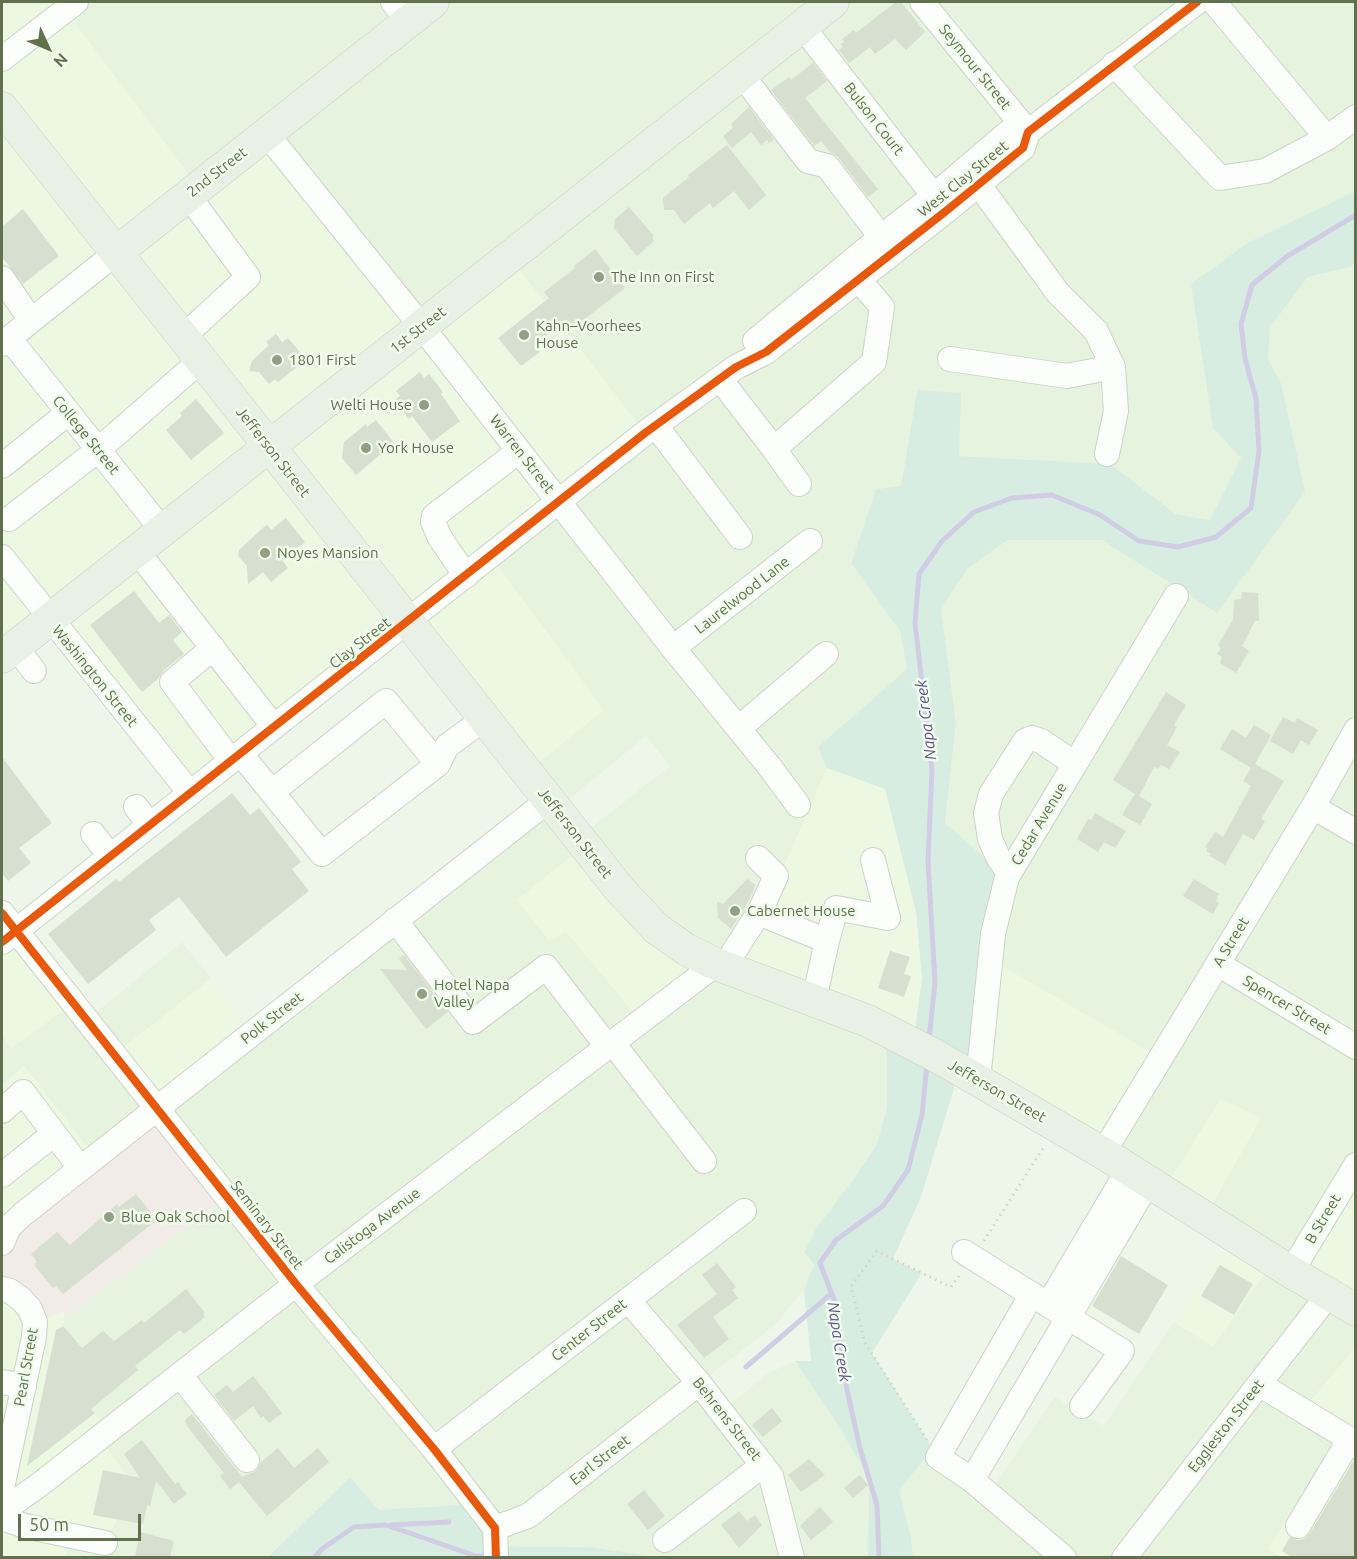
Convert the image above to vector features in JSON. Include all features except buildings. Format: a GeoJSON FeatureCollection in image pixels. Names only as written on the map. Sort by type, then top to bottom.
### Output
{"type":"FeatureCollection","features":[{"type":"Feature","properties":{"kind":"main road","name":"2nd Street"},"geometry":{"type":"LineString","coordinates":[[117,252],[266,133],[401,11],[433,2]]}},
{"type":"Feature","properties":{"kind":"main road","name":"1st Street"},"geometry":{"type":"LineString","coordinates":[[8,651],[832,2]]}},
{"type":"Feature","properties":{"kind":"main road","name":"Jefferson Street"},"geometry":{"type":"LineString","coordinates":[[2,108],[620,890],[671,940],[720,965],[868,1021],[967,1073],[1127,1168],[1291,1272],[1347,1300]]}},
{"type":"Feature","properties":{"kind":"street"},"geometry":{"type":"LineString","coordinates":[[2,59],[76,2]]}},
{"type":"Feature","properties":{"kind":"street","name":"Seymour Street"},"geometry":{"type":"LineString","coordinates":[[922,2],[1029,132]]}},
{"type":"Feature","properties":{"kind":"street","name":"West Clay Street"},"geometry":{"type":"LineString","coordinates":[[728,373],[758,338],[880,237],[979,185],[1023,148],[1029,132],[1197,2]]}},
{"type":"Feature","properties":{"kind":"street"},"geometry":{"type":"LineString","coordinates":[[1214,2],[1327,138]]}},
{"type":"Feature","properties":{"kind":"street","name":"Bulson Court"},"geometry":{"type":"LineString","coordinates":[[802,26],[940,204]]}},
{"type":"Feature","properties":{"kind":"street"},"geometry":{"type":"LineString","coordinates":[[1114,64],[1220,178],[1264,171],[1327,138],[1356,117]]}},
{"type":"Feature","properties":{"kind":"street"},"geometry":{"type":"LineString","coordinates":[[741,74],[808,161],[826,166],[880,237]]}},
{"type":"Feature","properties":{"kind":"street","name":"West Clay Street"},"geometry":{"type":"LineString","coordinates":[[728,373],[766,352],[859,280],[940,204],[1009,132],[1029,132]]}},
{"type":"Feature","properties":{"kind":"street","name":"Warren Street"},"geometry":{"type":"LineString","coordinates":[[266,133],[422,327],[798,805]]}},
{"type":"Feature","properties":{"kind":"street"},"geometry":{"type":"LineString","coordinates":[[979,185],[1058,293],[1096,332],[1113,367],[1116,411],[1107,454]]}},
{"type":"Feature","properties":{"kind":"street"},"geometry":{"type":"LineString","coordinates":[[9,519],[98,450],[192,349],[248,276],[188,195]]}},
{"type":"Feature","properties":{"kind":"street","name":"2nd Street"},"geometry":{"type":"LineString","coordinates":[[5,341],[117,252]]}},
{"type":"Feature","properties":{"kind":"street"},"geometry":{"type":"LineString","coordinates":[[2,278],[31,320]]}},
{"type":"Feature","properties":{"kind":"street"},"geometry":{"type":"LineString","coordinates":[[774,449],[874,362],[882,307],[859,280]]}},
{"type":"Feature","properties":{"kind":"street","name":"College Street"},"geometry":{"type":"LineString","coordinates":[[5,341],[68,413],[163,531]]}},
{"type":"Feature","properties":{"kind":"street"},"geometry":{"type":"LineString","coordinates":[[950,359],[1067,376],[1113,367]]}},
{"type":"Feature","properties":{"kind":"street"},"geometry":{"type":"LineString","coordinates":[[728,373],[774,449],[799,484]]}},
{"type":"Feature","properties":{"kind":"street","name":"Clay Street"},"geometry":{"type":"LineString","coordinates":[[6,929],[110,856],[143,816],[189,794],[656,426],[728,373]]}},
{"type":"Feature","properties":{"kind":"street"},"geometry":{"type":"LineString","coordinates":[[2,466],[68,413]]}},
{"type":"Feature","properties":{"kind":"street"},"geometry":{"type":"LineString","coordinates":[[656,426],[740,537]]}},
{"type":"Feature","properties":{"kind":"street"},"geometry":{"type":"LineString","coordinates":[[466,576],[440,538],[433,522],[434,516],[519,451]]}},
{"type":"Feature","properties":{"kind":"street","name":"Laurelwood Lane"},"geometry":{"type":"LineString","coordinates":[[673,648],[810,541]]}},
{"type":"Feature","properties":{"kind":"street"},"geometry":{"type":"LineString","coordinates":[[137,551],[274,727]]}},
{"type":"Feature","properties":{"kind":"street","name":"Washington Street"},"geometry":{"type":"LineString","coordinates":[[2,557],[189,794]]}},
{"type":"Feature","properties":{"kind":"street","name":"Cedar Avenue"},"geometry":{"type":"LineString","coordinates":[[967,1073],[993,934],[1009,873],[1176,596]]}},
{"type":"Feature","properties":{"kind":"street"},"geometry":{"type":"LineString","coordinates":[[213,648],[172,682],[236,757],[272,792],[322,854],[438,764],[447,746],[484,720]]}},
{"type":"Feature","properties":{"kind":"street"},"geometry":{"type":"LineString","coordinates":[[8,651],[34,671]]}},
{"type":"Feature","properties":{"kind":"street"},"geometry":{"type":"LineString","coordinates":[[739,728],[826,654]]}},
{"type":"Feature","properties":{"kind":"street"},"geometry":{"type":"LineString","coordinates":[[272,792],[386,701],[438,764]]}},
{"type":"Feature","properties":{"kind":"street","name":"A Street"},"geometry":{"type":"LineString","coordinates":[[1050,1305],[1127,1168],[1218,964],[1313,807],[1356,730]]}},
{"type":"Feature","properties":{"kind":"street"},"geometry":{"type":"LineString","coordinates":[[1009,873],[990,839],[986,813],[991,794],[1025,741],[1032,738],[1041,741],[1075,764]]}},
{"type":"Feature","properties":{"kind":"street","name":"Polk Street"},"geometry":{"type":"LineString","coordinates":[[2,1243],[15,1220],[550,799]]}},
{"type":"Feature","properties":{"kind":"street"},"geometry":{"type":"LineString","coordinates":[[1313,807],[1356,832]]}},
{"type":"Feature","properties":{"kind":"street"},"geometry":{"type":"LineString","coordinates":[[93,834],[110,856]]}},
{"type":"Feature","properties":{"kind":"street"},"geometry":{"type":"LineString","coordinates":[[720,965],[760,911],[776,876],[758,858]]}},
{"type":"Feature","properties":{"kind":"street"},"geometry":{"type":"LineString","coordinates":[[814,1000],[836,908],[888,918],[873,860]]}},
{"type":"Feature","properties":{"kind":"street"},"geometry":{"type":"LineString","coordinates":[[766,916],[827,941]]}},
{"type":"Feature","properties":{"kind":"street"},"geometry":{"type":"LineString","coordinates":[[395,921],[473,1022],[546,967],[704,1161]]}},
{"type":"Feature","properties":{"kind":"street","name":"Seminary Street"},"geometry":{"type":"LineString","coordinates":[[6,929],[156,1108],[296,1284],[434,1449],[496,1541]]}},
{"type":"Feature","properties":{"kind":"street","name":"Spencer Street"},"geometry":{"type":"LineString","coordinates":[[1218,964],[1356,1047]]}},
{"type":"Feature","properties":{"kind":"street","name":"Calistoga Avenue"},"geometry":{"type":"LineString","coordinates":[[2,1511],[39,1485],[296,1284],[610,1044],[720,965]]}},
{"type":"Feature","properties":{"kind":"street"},"geometry":{"type":"LineString","coordinates":[[2,1111],[23,1092],[80,1168]]}},
{"type":"Feature","properties":{"kind":"street"},"geometry":{"type":"LineString","coordinates":[[2,1174],[54,1134]]}},
{"type":"Feature","properties":{"kind":"street","name":"B Street"},"geometry":{"type":"LineString","coordinates":[[1291,1272],[1352,1180]]}},
{"type":"Feature","properties":{"kind":"street","name":"Center Street"},"geometry":{"type":"LineString","coordinates":[[434,1449],[744,1211]]}},
{"type":"Feature","properties":{"kind":"street"},"geometry":{"type":"LineString","coordinates":[[969,1254],[1122,1351],[1082,1406]]}},
{"type":"Feature","properties":{"kind":"street","name":"Pearl Street"},"geometry":{"type":"LineString","coordinates":[[2,1488],[13,1384],[35,1322],[26,1304],[6,1290]]}},
{"type":"Feature","properties":{"kind":"street","name":"Behrens Street"},"geometry":{"type":"LineString","coordinates":[[628,1299],[699,1383],[771,1476],[792,1557]]}},
{"type":"Feature","properties":{"kind":"street","name":"Eggleston Street"},"geometry":{"type":"LineString","coordinates":[[1124,1557],[1259,1384],[1347,1300]]}},
{"type":"Feature","properties":{"kind":"street"},"geometry":{"type":"LineString","coordinates":[[1050,1305],[938,1457],[972,1480],[1064,1557]]}},
{"type":"Feature","properties":{"kind":"street"},"geometry":{"type":"LineString","coordinates":[[972,1480],[1050,1305]]}},
{"type":"Feature","properties":{"kind":"street"},"geometry":{"type":"LineString","coordinates":[[180,1375],[247,1460]]}},
{"type":"Feature","properties":{"kind":"street","name":"Earl Street"},"geometry":{"type":"LineString","coordinates":[[496,1541],[699,1383]]}},
{"type":"Feature","properties":{"kind":"street"},"geometry":{"type":"LineString","coordinates":[[1259,1384],[1356,1443]]}},
{"type":"Feature","properties":{"kind":"street"},"geometry":{"type":"LineString","coordinates":[[1298,1526],[1344,1449],[1356,1443]]}},
{"type":"Feature","properties":{"kind":"street"},"geometry":{"type":"LineString","coordinates":[[665,1540],[763,1465]]}},
{"type":"Feature","properties":{"kind":"street"},"geometry":{"type":"LineString","coordinates":[[39,1485],[39,1511],[59,1533]]}},
{"type":"Feature","properties":{"kind":"street"},"geometry":{"type":"LineString","coordinates":[[2,1518],[25,1526],[105,1543]]}},
{"type":"Feature","properties":{"kind":"path"},"geometry":{"type":"LineString","coordinates":[[938,1457],[865,1343],[851,1286],[877,1251],[951,1287],[969,1254],[1057,1126]]}},
{"type":"Feature","properties":{"kind":"shaded area"},"geometry":{"type":"Polygon","coordinates":[[[2,2],[59,2],[198,187],[266,133],[421,327],[510,257],[645,433],[491,556],[604,710],[527,772],[407,623],[190,793],[50,618],[2,657],[2,2]]]}},
{"type":"Feature","properties":{"kind":"shaded area"},"geometry":{"type":"Polygon","coordinates":[[[59,2],[1355,2],[1355,193],[1249,242],[1213,427],[1241,458],[1210,520],[1176,514],[1110,464],[959,456],[917,390],[901,486],[876,489],[851,562],[900,631],[907,669],[818,747],[827,768],[738,972],[887,1030],[887,1108],[876,1146],[817,1227],[804,1252],[814,1265],[804,1289],[776,1324],[700,1383],[722,1412],[766,1374],[795,1361],[838,1425],[869,1479],[868,1557],[657,1558],[588,1547],[496,1546],[415,1509],[379,1510],[350,1477],[267,1557],[66,1557],[70,1535],[100,1438],[57,1366],[64,1319],[226,1196],[95,1157],[24,1066],[2,1085],[2,1035],[11,1048],[73,1003],[87,1020],[182,942],[211,979],[114,1055],[156,1108],[549,799],[527,772],[491,556],[422,327],[198,187],[59,2]],[[646,736],[557,809],[579,837],[670,766],[646,736]],[[566,931],[641,1021],[715,964],[566,931]]]}},
{"type":"Feature","properties":{"kind":"shaded area"},"geometry":{"type":"Polygon","coordinates":[[[1355,193],[1355,266],[1308,277],[1270,327],[1268,359],[1281,383],[1305,492],[1217,613],[1102,540],[1008,540],[968,568],[941,608],[956,723],[945,823],[1007,877],[986,1083],[960,1069],[921,1197],[893,1259],[922,1273],[872,1353],[933,1449],[899,1490],[911,1537],[913,1557],[868,1557],[869,1479],[838,1425],[795,1361],[811,1361],[804,1289],[814,1265],[804,1252],[817,1227],[876,1146],[887,1108],[887,1030],[913,1043],[922,979],[916,912],[885,789],[827,768],[818,747],[907,669],[900,631],[851,563],[876,489],[901,486],[917,390],[961,393],[959,456],[1110,464],[1176,514],[1210,520],[1241,458],[1213,428],[1191,284],[1249,242],[1355,193]]]}},
{"type":"Feature","properties":{"kind":"shaded area"},"geometry":{"type":"Polygon","coordinates":[[[1355,266],[1355,1348],[1303,1411],[1342,1434],[1268,1549],[1281,1557],[913,1557],[911,1537],[899,1490],[933,1449],[989,1493],[1055,1397],[1104,1426],[1174,1322],[1213,1346],[1274,1261],[1205,1217],[1260,1118],[1221,1099],[1164,1190],[1103,1153],[992,960],[1007,877],[945,823],[956,723],[941,608],[968,568],[1008,540],[1102,540],[1217,613],[1281,383],[1268,359],[1270,326],[1308,277],[1355,266]]]}},
{"type":"Feature","properties":{"kind":"shaded area"},"geometry":{"type":"Polygon","coordinates":[[[827,768],[885,789],[916,912],[922,979],[913,1043],[738,973],[827,768]]]}},
{"type":"Feature","properties":{"kind":"shaded area"},"geometry":{"type":"Polygon","coordinates":[[[585,845],[716,964],[641,1021],[566,931],[549,941],[517,900],[585,845]]]}},
{"type":"Feature","properties":{"kind":"shaded area"},"geometry":{"type":"Polygon","coordinates":[[[2,913],[73,1003],[11,1049],[2,1035],[2,913]]]}},
{"type":"Feature","properties":{"kind":"shaded area"},"geometry":{"type":"Polygon","coordinates":[[[992,960],[1161,1058],[1103,1153],[986,1083],[992,960]]]}},
{"type":"Feature","properties":{"kind":"shaded area"},"geometry":{"type":"Polygon","coordinates":[[[211,979],[253,1033],[156,1108],[114,1055],[211,979]]]}},
{"type":"Feature","properties":{"kind":"shaded area"},"geometry":{"type":"Polygon","coordinates":[[[24,1066],[95,1157],[2,1243],[2,1085],[24,1066]]]}},
{"type":"Feature","properties":{"kind":"shaded area"},"geometry":{"type":"Polygon","coordinates":[[[1221,1099],[1261,1118],[1205,1217],[1164,1190],[1221,1099]]]}},
{"type":"Feature","properties":{"kind":"shaded area","name":"Blue Oak School"},"geometry":{"type":"Polygon","coordinates":[[[156,1108],[227,1197],[64,1319],[64,1311],[35,1322],[2,1289],[2,1243],[156,1108]]]}},
{"type":"Feature","properties":{"kind":"shaded area"},"geometry":{"type":"Polygon","coordinates":[[[1356,1173],[1355,1310],[1291,1272],[1356,1173]]]}},
{"type":"Feature","properties":{"kind":"shaded area"},"geometry":{"type":"Polygon","coordinates":[[[1230,1233],[1274,1261],[1213,1346],[1174,1322],[1230,1233]]]}},
{"type":"Feature","properties":{"kind":"shaded area"},"geometry":{"type":"Polygon","coordinates":[[[2,1289],[65,1311],[63,1326],[81,1347],[57,1366],[109,1431],[100,1438],[126,1475],[117,1520],[105,1543],[70,1536],[66,1557],[2,1557],[2,1518],[58,1533],[39,1511],[39,1486],[2,1511],[2,1289]]]}},
{"type":"Feature","properties":{"kind":"shaded area"},"geometry":{"type":"Polygon","coordinates":[[[1355,1348],[1355,1557],[1281,1557],[1268,1549],[1342,1435],[1302,1411],[1355,1348]]]}},
{"type":"Feature","properties":{"kind":"shaded area"},"geometry":{"type":"Polygon","coordinates":[[[350,1477],[379,1510],[476,1504],[496,1546],[588,1547],[657,1557],[267,1558],[350,1477]]]}},
{"type":"Feature","properties":{"kind":"waterway","name":"Napa Creek"},"geometry":{"type":"LineString","coordinates":[[929,1040],[935,982],[928,861],[932,770],[915,623],[919,574],[942,541],[974,512],[1012,498],[1052,495],[1100,515],[1139,541],[1178,547],[1216,537],[1251,508],[1259,451],[1256,399],[1245,358],[1241,324],[1252,285],[1286,257],[1356,215]]}},
{"type":"Feature","properties":{"kind":"waterway","name":"Napa Creek"},"geometry":{"type":"LineString","coordinates":[[879,1558],[877,1505],[860,1448],[847,1390],[836,1305],[820,1263],[836,1240],[883,1206],[908,1170],[922,1115],[927,1064]]}},
{"type":"Feature","properties":{"kind":"waterway"},"geometry":{"type":"LineString","coordinates":[[746,1367],[831,1294]]}},
{"type":"Feature","properties":{"kind":"waterway"},"geometry":{"type":"LineString","coordinates":[[391,1525],[449,1522]]}},
{"type":"Feature","properties":{"kind":"waterway","name":"Napa Creek"},"geometry":{"type":"LineString","coordinates":[[314,1558],[322,1549],[354,1527],[386,1525],[476,1556],[491,1557]]}},
{"type":"Feature","properties":{"kind":"cycle path"},"geometry":{"type":"LineString","coordinates":[[2,942],[645,433],[736,367],[766,352],[946,211],[1023,148],[1028,132],[1197,2]]}},
{"type":"Feature","properties":{"kind":"cycle path"},"geometry":{"type":"LineString","coordinates":[[2,913],[296,1284],[434,1449],[495,1528],[496,1558]]}},
{"type":"Feature","properties":{"kind":"place","name":"The Inn on First"},"geometry":{"type":"Point","coordinates":[599,277]}},
{"type":"Feature","properties":{"kind":"place","name":"Kahn–Voorhees House"},"geometry":{"type":"Point","coordinates":[524,335]}},
{"type":"Feature","properties":{"kind":"place","name":"1801 First"},"geometry":{"type":"Point","coordinates":[277,360]}},
{"type":"Feature","properties":{"kind":"place","name":"Welti House"},"geometry":{"type":"Point","coordinates":[424,405]}},
{"type":"Feature","properties":{"kind":"place","name":"York House"},"geometry":{"type":"Point","coordinates":[366,448]}},
{"type":"Feature","properties":{"kind":"place","name":"Noyes Mansion"},"geometry":{"type":"Point","coordinates":[265,553]}},
{"type":"Feature","properties":{"kind":"place","name":"Cabernet House"},"geometry":{"type":"Point","coordinates":[735,911]}},
{"type":"Feature","properties":{"kind":"place","name":"Hotel Napa Valley"},"geometry":{"type":"Point","coordinates":[422,994]}},
{"type":"Feature","properties":{"kind":"place","name":"Blue Oak School"},"geometry":{"type":"Point","coordinates":[109,1217]}}]}
